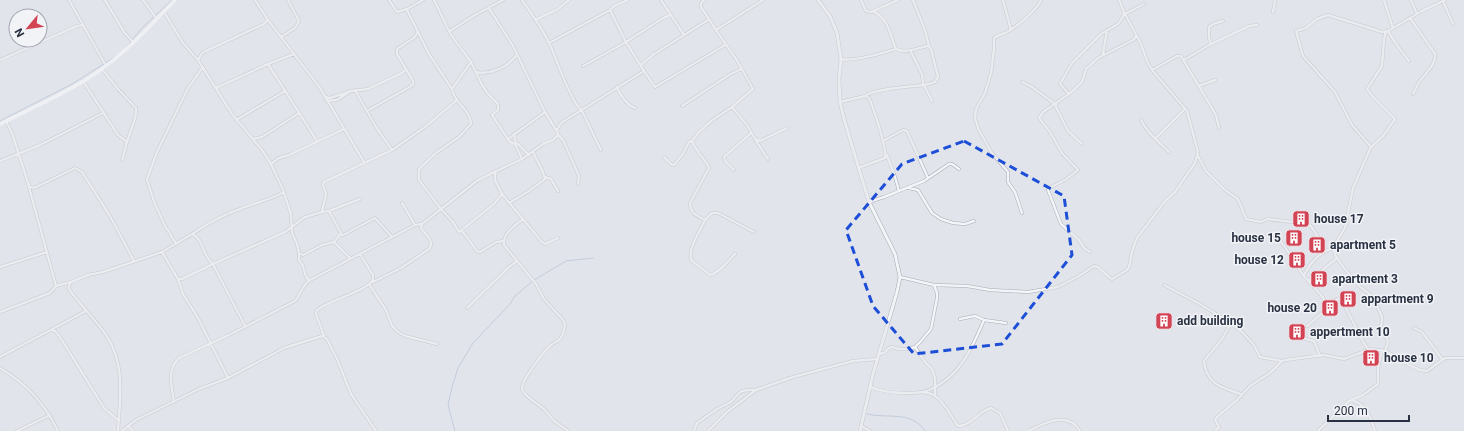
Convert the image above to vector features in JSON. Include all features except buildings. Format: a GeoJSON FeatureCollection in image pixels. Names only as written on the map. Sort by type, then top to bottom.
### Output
{"type":"FeatureCollection","features":[{"type":"Feature","properties":{"kind":"main road"},"geometry":{"type":"LineString","coordinates":[[0,124],[52,98],[102,69],[133,42],[176,0]]}},
{"type":"Feature","properties":{"kind":"street"},"geometry":{"type":"LineString","coordinates":[[69,0],[106,66]]}},
{"type":"Feature","properties":{"kind":"street"},"geometry":{"type":"LineString","coordinates":[[105,0],[124,32],[133,42]]}},
{"type":"Feature","properties":{"kind":"street"},"geometry":{"type":"LineString","coordinates":[[143,0],[157,19]]}},
{"type":"Feature","properties":{"kind":"street"},"geometry":{"type":"LineString","coordinates":[[255,0],[268,20],[310,74],[364,162]]}},
{"type":"Feature","properties":{"kind":"street"},"geometry":{"type":"LineString","coordinates":[[281,37],[295,28],[299,21],[288,0]]}},
{"type":"Feature","properties":{"kind":"street"},"geometry":{"type":"LineString","coordinates":[[389,0],[397,12],[407,9],[421,0]]}},
{"type":"Feature","properties":{"kind":"street"},"geometry":{"type":"LineString","coordinates":[[434,0],[455,41],[472,62],[488,94],[498,104],[498,110],[492,115],[508,139],[522,148],[529,155]]}},
{"type":"Feature","properties":{"kind":"street"},"geometry":{"type":"LineString","coordinates":[[450,31],[503,0]]}},
{"type":"Feature","properties":{"kind":"street"},"geometry":{"type":"LineString","coordinates":[[522,0],[549,43],[569,90],[578,107],[582,111],[601,150]]}},
{"type":"Feature","properties":{"kind":"street"},"geometry":{"type":"LineString","coordinates":[[535,20],[558,9],[569,0]]}},
{"type":"Feature","properties":{"kind":"street"},"geometry":{"type":"LineString","coordinates":[[549,43],[610,10],[614,6],[628,0]]}},
{"type":"Feature","properties":{"kind":"street"},"geometry":{"type":"LineString","coordinates":[[661,0],[684,35]]}},
{"type":"Feature","properties":{"kind":"street"},"geometry":{"type":"LineString","coordinates":[[664,156],[672,165],[674,165],[682,156],[689,142],[692,141],[699,132],[753,89],[738,62],[708,20],[697,0]]}},
{"type":"Feature","properties":{"kind":"street"},"geometry":{"type":"LineString","coordinates":[[701,5],[704,0]]}},
{"type":"Feature","properties":{"kind":"street"},"geometry":{"type":"LineString","coordinates":[[716,30],[763,0]]}},
{"type":"Feature","properties":{"kind":"street"},"geometry":{"type":"LineString","coordinates":[[818,0],[830,16],[839,42],[841,59],[838,79],[840,102],[868,202],[896,254],[900,277],[898,292],[878,354],[860,431]]}},
{"type":"Feature","properties":{"kind":"street"},"geometry":{"type":"LineString","coordinates":[[860,0],[866,11],[874,12],[880,15],[889,28],[896,49]]}},
{"type":"Feature","properties":{"kind":"street"},"geometry":{"type":"LineString","coordinates":[[874,12],[898,0]]}},
{"type":"Feature","properties":{"kind":"street"},"geometry":{"type":"LineString","coordinates":[[840,102],[865,96],[874,92],[925,85],[935,82],[938,77],[931,49],[913,0]]}},
{"type":"Feature","properties":{"kind":"street"},"geometry":{"type":"LineString","coordinates":[[1003,0],[1011,30]]}},
{"type":"Feature","properties":{"kind":"street"},"geometry":{"type":"LineString","coordinates":[[1022,213],[1015,192],[1008,182],[1008,172],[991,152],[978,128],[975,118],[976,109],[985,93],[991,73],[994,38],[1011,30],[1036,8],[1042,0]]}},
{"type":"Feature","properties":{"kind":"street"},"geometry":{"type":"LineString","coordinates":[[1119,0],[1138,36],[1152,70],[1185,109],[1196,141],[1198,155],[1202,166],[1206,171],[1225,190],[1238,199],[1246,219],[1261,222],[1267,219],[1311,226],[1326,250]]}},
{"type":"Feature","properties":{"kind":"street"},"geometry":{"type":"LineString","coordinates":[[1273,12],[1274,0]]}},
{"type":"Feature","properties":{"kind":"street"},"geometry":{"type":"LineString","coordinates":[[1384,0],[1393,28]]}},
{"type":"Feature","properties":{"kind":"street"},"geometry":{"type":"LineString","coordinates":[[1411,0],[1416,14]]}},
{"type":"Feature","properties":{"kind":"street"},"geometry":{"type":"LineString","coordinates":[[1371,147],[1352,125],[1336,92],[1303,56],[1296,31],[1306,28],[1316,19],[1328,15],[1379,32],[1387,31],[1442,1],[1453,24]]}},
{"type":"Feature","properties":{"kind":"street"},"geometry":{"type":"LineString","coordinates":[[1069,94],[1060,84],[1072,64],[1101,34],[1118,24],[1125,13],[1144,4]]}},
{"type":"Feature","properties":{"kind":"street"},"geometry":{"type":"LineString","coordinates":[[489,8],[513,46],[545,112],[557,130],[558,135],[563,140],[579,176],[578,184]]}},
{"type":"Feature","properties":{"kind":"street"},"geometry":{"type":"LineString","coordinates":[[407,9],[417,33],[440,73],[452,89],[452,92],[469,117],[471,124],[459,137],[436,153],[419,169],[419,180],[441,209],[477,251],[480,252],[496,242],[504,241]]}},
{"type":"Feature","properties":{"kind":"street"},"geometry":{"type":"LineString","coordinates":[[610,10],[626,42],[655,87],[725,45]]}},
{"type":"Feature","properties":{"kind":"street"},"geometry":{"type":"LineString","coordinates":[[164,12],[183,43],[203,67],[236,120],[264,152],[271,164],[284,192],[291,214],[292,233],[297,244],[299,260],[303,266],[306,277],[309,280]]}},
{"type":"Feature","properties":{"kind":"street"},"geometry":{"type":"LineString","coordinates":[[583,66],[670,15]]}},
{"type":"Feature","properties":{"kind":"street"},"geometry":{"type":"LineString","coordinates":[[1410,18],[1435,54],[1434,64],[1419,82],[1414,94]]}},
{"type":"Feature","properties":{"kind":"street"},"geometry":{"type":"LineString","coordinates":[[198,60],[203,52],[264,24],[268,20]]}},
{"type":"Feature","properties":{"kind":"street"},"geometry":{"type":"LineString","coordinates":[[641,65],[654,54],[708,20]]}},
{"type":"Feature","properties":{"kind":"street"},"geometry":{"type":"LineString","coordinates":[[1211,44],[1209,38],[1209,27],[1223,20]]}},
{"type":"Feature","properties":{"kind":"street"},"geometry":{"type":"LineString","coordinates":[[0,60],[83,24]]}},
{"type":"Feature","properties":{"kind":"street"},"geometry":{"type":"LineString","coordinates":[[1184,60],[1211,44],[1245,28],[1257,25]]}},
{"type":"Feature","properties":{"kind":"street"},"geometry":{"type":"LineString","coordinates":[[1103,54],[1108,29]]}},
{"type":"Feature","properties":{"kind":"street"},"geometry":{"type":"LineString","coordinates":[[1387,31],[1409,61]]}},
{"type":"Feature","properties":{"kind":"street"},"geometry":{"type":"LineString","coordinates":[[1318,431],[1341,407],[1352,399],[1363,395],[1378,384],[1378,368],[1383,350],[1388,341],[1388,337],[1381,330],[1382,313],[1371,295],[1355,282],[1337,258],[1334,248],[1345,228],[1353,188],[1371,147],[1383,136],[1395,119],[1367,89],[1382,68],[1384,39],[1387,31]]}},
{"type":"Feature","properties":{"kind":"street"},"geometry":{"type":"LineString","coordinates":[[367,111],[413,85],[413,81],[397,54],[397,49],[415,37],[417,33]]}},
{"type":"Feature","properties":{"kind":"street"},"geometry":{"type":"LineString","coordinates":[[1090,252],[1084,248],[1079,240],[1061,224],[1048,190],[1078,170],[1062,153],[1050,132],[1039,118],[1043,112],[1069,94],[1082,82],[1086,69],[1103,54],[1133,40],[1138,36]]}},
{"type":"Feature","properties":{"kind":"street"},"geometry":{"type":"LineString","coordinates":[[841,59],[864,58],[896,49],[900,51],[929,46]]}},
{"type":"Feature","properties":{"kind":"street"},"geometry":{"type":"LineString","coordinates":[[910,50],[932,101]]}},
{"type":"Feature","properties":{"kind":"street"},"geometry":{"type":"LineString","coordinates":[[216,88],[268,64],[294,54]]}},
{"type":"Feature","properties":{"kind":"street"},"geometry":{"type":"LineString","coordinates":[[476,72],[486,74],[496,70],[511,61],[517,55]]}},
{"type":"Feature","properties":{"kind":"street"},"geometry":{"type":"LineString","coordinates":[[1152,70],[1180,55],[1216,115],[1219,128]]}},
{"type":"Feature","properties":{"kind":"street"},"geometry":{"type":"LineString","coordinates":[[452,89],[472,62]]}},
{"type":"Feature","properties":{"kind":"street"},"geometry":{"type":"LineString","coordinates":[[268,64],[317,141]]}},
{"type":"Feature","properties":{"kind":"street"},"geometry":{"type":"LineString","coordinates":[[176,243],[173,240],[154,202],[147,179],[188,88],[203,67]]}},
{"type":"Feature","properties":{"kind":"street"},"geometry":{"type":"LineString","coordinates":[[324,97],[333,97],[351,90],[372,88],[402,73],[406,68]]}},
{"type":"Feature","properties":{"kind":"street"},"geometry":{"type":"LineString","coordinates":[[102,69],[136,108],[133,126],[126,142],[122,160]]}},
{"type":"Feature","properties":{"kind":"street"},"geometry":{"type":"LineString","coordinates":[[682,106],[729,75],[741,69]]}},
{"type":"Feature","properties":{"kind":"street"},"geometry":{"type":"LineString","coordinates":[[557,130],[561,123],[644,71]]}},
{"type":"Feature","properties":{"kind":"street"},"geometry":{"type":"LineString","coordinates":[[1199,86],[1215,80]]}},
{"type":"Feature","properties":{"kind":"street"},"geometry":{"type":"LineString","coordinates":[[83,81],[118,135],[126,142]]}},
{"type":"Feature","properties":{"kind":"street"},"geometry":{"type":"LineString","coordinates":[[1022,82],[1032,87],[1056,104],[1068,131],[1082,144]]}},
{"type":"Feature","properties":{"kind":"street"},"geometry":{"type":"LineString","coordinates":[[617,87],[629,105],[635,108]]}},
{"type":"Feature","properties":{"kind":"street"},"geometry":{"type":"LineString","coordinates":[[327,101],[337,100],[351,90]]}},
{"type":"Feature","properties":{"kind":"street"},"geometry":{"type":"LineString","coordinates":[[355,90],[392,150]]}},
{"type":"Feature","properties":{"kind":"street"},"geometry":{"type":"LineString","coordinates":[[236,120],[285,91]]}},
{"type":"Feature","properties":{"kind":"street"},"geometry":{"type":"LineString","coordinates":[[865,96],[871,101],[898,191]]}},
{"type":"Feature","properties":{"kind":"street"},"geometry":{"type":"LineString","coordinates":[[322,212],[326,194],[323,183],[364,162],[380,157],[392,150],[425,127],[457,100]]}},
{"type":"Feature","properties":{"kind":"street"},"geometry":{"type":"LineString","coordinates":[[732,107],[747,125],[768,159]]}},
{"type":"Feature","properties":{"kind":"street"},"geometry":{"type":"LineString","coordinates":[[1156,138],[1185,109]]}},
{"type":"Feature","properties":{"kind":"street"},"geometry":{"type":"LineString","coordinates":[[508,139],[545,112]]}},
{"type":"Feature","properties":{"kind":"street"},"geometry":{"type":"LineString","coordinates":[[0,161],[18,154],[103,113]]}},
{"type":"Feature","properties":{"kind":"street"},"geometry":{"type":"LineString","coordinates":[[253,139],[262,137],[299,113]]}},
{"type":"Feature","properties":{"kind":"street"},"geometry":{"type":"LineString","coordinates":[[1141,120],[1148,132],[1156,138],[1168,152]]}},
{"type":"Feature","properties":{"kind":"street"},"geometry":{"type":"LineString","coordinates":[[6,121],[12,133],[29,186],[56,286]]}},
{"type":"Feature","properties":{"kind":"street"},"geometry":{"type":"LineString","coordinates":[[756,140],[760,141],[787,128]]}},
{"type":"Feature","properties":{"kind":"street"},"geometry":{"type":"LineString","coordinates":[[271,164],[279,158],[289,155],[344,129]]}},
{"type":"Feature","properties":{"kind":"street"},"geometry":{"type":"LineString","coordinates":[[883,141],[903,130],[907,131],[928,178]]}},
{"type":"Feature","properties":{"kind":"street"},"geometry":{"type":"LineString","coordinates":[[734,170],[725,161],[724,157],[751,133]]}},
{"type":"Feature","properties":{"kind":"street"},"geometry":{"type":"LineString","coordinates":[[514,134],[515,144],[522,159]]}},
{"type":"Feature","properties":{"kind":"street"},"geometry":{"type":"LineString","coordinates":[[174,402],[170,376],[174,364],[182,356],[295,301],[304,284],[309,280],[392,236],[415,225],[422,224],[478,180],[522,159],[546,142],[553,140],[558,135]]}},
{"type":"Feature","properties":{"kind":"street"},"geometry":{"type":"LineString","coordinates":[[692,141],[695,148],[706,160],[709,168],[696,191],[690,206],[696,216],[705,220]]}},
{"type":"Feature","properties":{"kind":"street"},"geometry":{"type":"LineString","coordinates":[[533,152],[545,177],[551,179],[558,191]]}},
{"type":"Feature","properties":{"kind":"street"},"geometry":{"type":"LineString","coordinates":[[858,168],[883,160],[886,154]]}},
{"type":"Feature","properties":{"kind":"street"},"geometry":{"type":"LineString","coordinates":[[900,277],[934,285],[967,286],[990,290],[1037,291],[1058,287],[1094,266],[1098,267],[1112,279],[1127,270],[1137,238],[1165,201],[1175,192],[1195,163],[1198,155]]}},
{"type":"Feature","properties":{"kind":"street"},"geometry":{"type":"LineString","coordinates":[[868,202],[908,188],[928,178],[949,164],[952,164],[958,169]]}},
{"type":"Feature","properties":{"kind":"street"},"geometry":{"type":"LineString","coordinates":[[29,186],[33,188],[36,187],[75,168],[82,172],[110,216],[134,261]]}},
{"type":"Feature","properties":{"kind":"street"},"geometry":{"type":"LineString","coordinates":[[494,177],[495,171]]}},
{"type":"Feature","properties":{"kind":"street"},"geometry":{"type":"LineString","coordinates":[[491,173],[502,194],[522,220],[542,242],[546,244],[558,238]]}},
{"type":"Feature","properties":{"kind":"street"},"geometry":{"type":"LineString","coordinates":[[509,203],[539,184],[545,177]]}},
{"type":"Feature","properties":{"kind":"street"},"geometry":{"type":"LineString","coordinates":[[908,188],[918,190],[932,213],[941,219],[952,223],[965,224],[974,221]]}},
{"type":"Feature","properties":{"kind":"street"},"geometry":{"type":"LineString","coordinates":[[0,312],[50,293],[56,286],[162,252],[220,217],[241,208],[273,198],[284,192]]}},
{"type":"Feature","properties":{"kind":"street"},"geometry":{"type":"LineString","coordinates":[[460,231],[494,204],[502,194]]}},
{"type":"Feature","properties":{"kind":"street"},"geometry":{"type":"LineString","coordinates":[[178,279],[182,279],[285,232],[292,225],[305,217],[329,211],[360,199]]}},
{"type":"Feature","properties":{"kind":"street"},"geometry":{"type":"LineString","coordinates":[[402,203],[415,225]]}},
{"type":"Feature","properties":{"kind":"street"},"geometry":{"type":"LineString","coordinates":[[329,211],[340,231],[340,235]]}},
{"type":"Feature","properties":{"kind":"street"},"geometry":{"type":"LineString","coordinates":[[734,254],[720,269],[710,275],[691,260],[690,258],[693,247],[705,220],[712,213],[718,213],[754,232]]}},
{"type":"Feature","properties":{"kind":"street"},"geometry":{"type":"LineString","coordinates":[[299,254],[303,255],[322,245],[334,242],[340,235],[343,235],[375,218],[392,236]]}},
{"type":"Feature","properties":{"kind":"street"},"geometry":{"type":"LineString","coordinates":[[522,220],[511,229],[504,241],[504,245],[536,284],[542,298],[565,324],[560,338],[551,344],[544,352],[525,379],[522,390],[545,410],[554,421],[568,431]]}},
{"type":"Feature","properties":{"kind":"street"},"geometry":{"type":"LineString","coordinates":[[376,431],[351,394],[342,370],[327,339],[324,337],[316,314],[317,310],[336,299],[401,268],[429,249],[431,242],[421,228],[422,224]]}},
{"type":"Feature","properties":{"kind":"street"},"geometry":{"type":"LineString","coordinates":[[285,232],[292,233]]}},
{"type":"Feature","properties":{"kind":"street"},"geometry":{"type":"LineString","coordinates":[[192,234],[198,237],[208,259],[213,264],[245,326]]}},
{"type":"Feature","properties":{"kind":"street"},"geometry":{"type":"LineString","coordinates":[[1277,237],[1287,249],[1304,276],[1328,305]]}},
{"type":"Feature","properties":{"kind":"street"},"geometry":{"type":"LineString","coordinates":[[171,246],[173,240]]}},
{"type":"Feature","properties":{"kind":"street"},"geometry":{"type":"LineString","coordinates":[[334,242],[350,258]]}},
{"type":"Feature","properties":{"kind":"street"},"geometry":{"type":"LineString","coordinates":[[1304,276],[1311,262],[1326,250],[1334,248]]}},
{"type":"Feature","properties":{"kind":"street"},"geometry":{"type":"LineString","coordinates":[[0,267],[47,252]]}},
{"type":"Feature","properties":{"kind":"street"},"geometry":{"type":"LineString","coordinates":[[162,252],[178,279],[183,294],[211,343],[228,378]]}},
{"type":"Feature","properties":{"kind":"street"},"geometry":{"type":"LineString","coordinates":[[360,254],[373,277]]}},
{"type":"Feature","properties":{"kind":"street"},"geometry":{"type":"LineString","coordinates":[[1309,281],[1337,258]]}},
{"type":"Feature","properties":{"kind":"street"},"geometry":{"type":"LineString","coordinates":[[467,308],[517,261]]}},
{"type":"Feature","properties":{"kind":"street"},"geometry":{"type":"LineString","coordinates":[[373,277],[379,278]]}},
{"type":"Feature","properties":{"kind":"street"},"geometry":{"type":"LineString","coordinates":[[370,283],[373,277]]}},
{"type":"Feature","properties":{"kind":"street"},"geometry":{"type":"LineString","coordinates":[[71,282],[69,289],[106,336],[118,363],[122,386],[118,431]]}},
{"type":"Feature","properties":{"kind":"street"},"geometry":{"type":"LineString","coordinates":[[370,283],[386,310],[392,326],[398,332],[405,336],[436,344]]}},
{"type":"Feature","properties":{"kind":"street"},"geometry":{"type":"LineString","coordinates":[[878,354],[884,353],[892,347],[906,350],[915,347],[930,332],[937,298],[934,285]]}},
{"type":"Feature","properties":{"kind":"street"},"geometry":{"type":"LineString","coordinates":[[1164,285],[1192,299],[1231,323],[1254,345],[1260,357],[1282,361],[1320,356],[1324,354],[1344,359],[1369,350],[1383,350],[1407,364],[1420,370],[1427,371],[1442,359],[1464,358]]}},
{"type":"Feature","properties":{"kind":"street"},"geometry":{"type":"LineString","coordinates":[[1307,326],[1321,314],[1330,302],[1341,298],[1363,342],[1369,350]]}},
{"type":"Feature","properties":{"kind":"street"},"geometry":{"type":"LineString","coordinates":[[0,357],[86,310]]}},
{"type":"Feature","properties":{"kind":"street"},"geometry":{"type":"LineString","coordinates":[[960,318],[975,316],[984,320],[1006,323]]}},
{"type":"Feature","properties":{"kind":"street"},"geometry":{"type":"LineString","coordinates":[[924,392],[945,382],[961,366],[973,345],[984,320]]}},
{"type":"Feature","properties":{"kind":"street"},"geometry":{"type":"LineString","coordinates":[[1231,323],[1222,339],[1204,361],[1206,373],[1212,382],[1241,394]]}},
{"type":"Feature","properties":{"kind":"street"},"geometry":{"type":"LineString","coordinates":[[1414,328],[1422,332],[1442,359]]}},
{"type":"Feature","properties":{"kind":"street"},"geometry":{"type":"LineString","coordinates":[[51,330],[56,331],[104,408],[119,421]]}},
{"type":"Feature","properties":{"kind":"street"},"geometry":{"type":"LineString","coordinates":[[1290,335],[1314,341],[1320,356]]}},
{"type":"Feature","properties":{"kind":"street"},"geometry":{"type":"LineString","coordinates":[[122,431],[136,420],[199,389],[228,378],[284,348],[321,336],[324,337]]}},
{"type":"Feature","properties":{"kind":"street"},"geometry":{"type":"LineString","coordinates":[[915,347],[925,362],[932,369],[935,378],[935,395],[946,408],[961,431]]}},
{"type":"Feature","properties":{"kind":"street"},"geometry":{"type":"LineString","coordinates":[[708,431],[727,412],[756,390],[793,377],[849,362],[877,359]]}},
{"type":"Feature","properties":{"kind":"street"},"geometry":{"type":"LineString","coordinates":[[1215,431],[1219,427],[1215,420],[1217,417],[1256,381],[1274,370],[1282,361]]}},
{"type":"Feature","properties":{"kind":"street"},"geometry":{"type":"LineString","coordinates":[[0,368],[27,387],[40,401],[50,415],[58,431]]}},
{"type":"Feature","properties":{"kind":"street"},"geometry":{"type":"LineString","coordinates":[[870,387],[879,391],[924,392],[935,395]]}},
{"type":"Feature","properties":{"kind":"street"},"geometry":{"type":"LineString","coordinates":[[694,431],[696,423],[717,409],[732,402],[739,393],[749,390],[756,390]]}},
{"type":"Feature","properties":{"kind":"street"},"geometry":{"type":"LineString","coordinates":[[1352,399],[1360,403],[1368,411],[1375,431]]}},
{"type":"Feature","properties":{"kind":"street"},"geometry":{"type":"LineString","coordinates":[[958,426],[963,426],[984,411],[991,408],[1000,413],[1008,431]]}},
{"type":"Feature","properties":{"kind":"street"},"geometry":{"type":"LineString","coordinates":[[18,431],[50,415]]}},
{"type":"Feature","properties":{"kind":"street"},"geometry":{"type":"LineString","coordinates":[[1028,431],[1043,423],[1058,420],[1070,421],[1074,423],[1080,431]]}},
{"type":"Feature","properties":{"kind":"street"},"geometry":{"type":"LineString","coordinates":[[128,426],[133,431]]}},
{"type":"Feature","properties":{"kind":"street"},"geometry":{"type":"LineString","coordinates":[[861,426],[870,431]]}},
{"type":"Feature","properties":{"kind":"highlighted area"},"geometry":{"type":"Polygon","coordinates":[[[964,141],[1064,196],[1072,255],[1002,344],[914,354],[873,306],[846,230],[902,164],[964,141]]]}},
{"type":"Feature","properties":{"kind":"waterway"},"geometry":{"type":"LineString","coordinates":[[133,39],[143,27],[172,0]]}},
{"type":"Feature","properties":{"kind":"waterway"},"geometry":{"type":"LineString","coordinates":[[125,48],[131,42]]}},
{"type":"Feature","properties":{"kind":"waterway"},"geometry":{"type":"LineString","coordinates":[[0,121],[72,84],[115,57]]}},
{"type":"Feature","properties":{"kind":"waterway"},"geometry":{"type":"LineString","coordinates":[[455,431],[448,405],[458,368],[473,343],[510,304],[515,296],[534,280],[566,261],[593,258]]}},
{"type":"Feature","properties":{"kind":"waterway"},"geometry":{"type":"LineString","coordinates":[[867,414],[911,419],[925,431]]}},
{"type":"Feature","properties":{"kind":"place","name":"house 17"},"geometry":{"type":"Point","coordinates":[1301,219]}},
{"type":"Feature","properties":{"kind":"place","name":"house 15"},"geometry":{"type":"Point","coordinates":[1294,238]}},
{"type":"Feature","properties":{"kind":"place","name":"apartment 5"},"geometry":{"type":"Point","coordinates":[1317,245]}},
{"type":"Feature","properties":{"kind":"place","name":"house 12"},"geometry":{"type":"Point","coordinates":[1297,260]}},
{"type":"Feature","properties":{"kind":"place","name":"apartment 3"},"geometry":{"type":"Point","coordinates":[1319,279]}},
{"type":"Feature","properties":{"kind":"place","name":"appartment 9"},"geometry":{"type":"Point","coordinates":[1348,299]}},
{"type":"Feature","properties":{"kind":"place","name":"house 20"},"geometry":{"type":"Point","coordinates":[1330,308]}},
{"type":"Feature","properties":{"kind":"place","name":"add building"},"geometry":{"type":"Point","coordinates":[1164,321]}},
{"type":"Feature","properties":{"kind":"place","name":"appertment 10"},"geometry":{"type":"Point","coordinates":[1297,332]}},
{"type":"Feature","properties":{"kind":"place","name":"house 10"},"geometry":{"type":"Point","coordinates":[1371,358]}}]}
